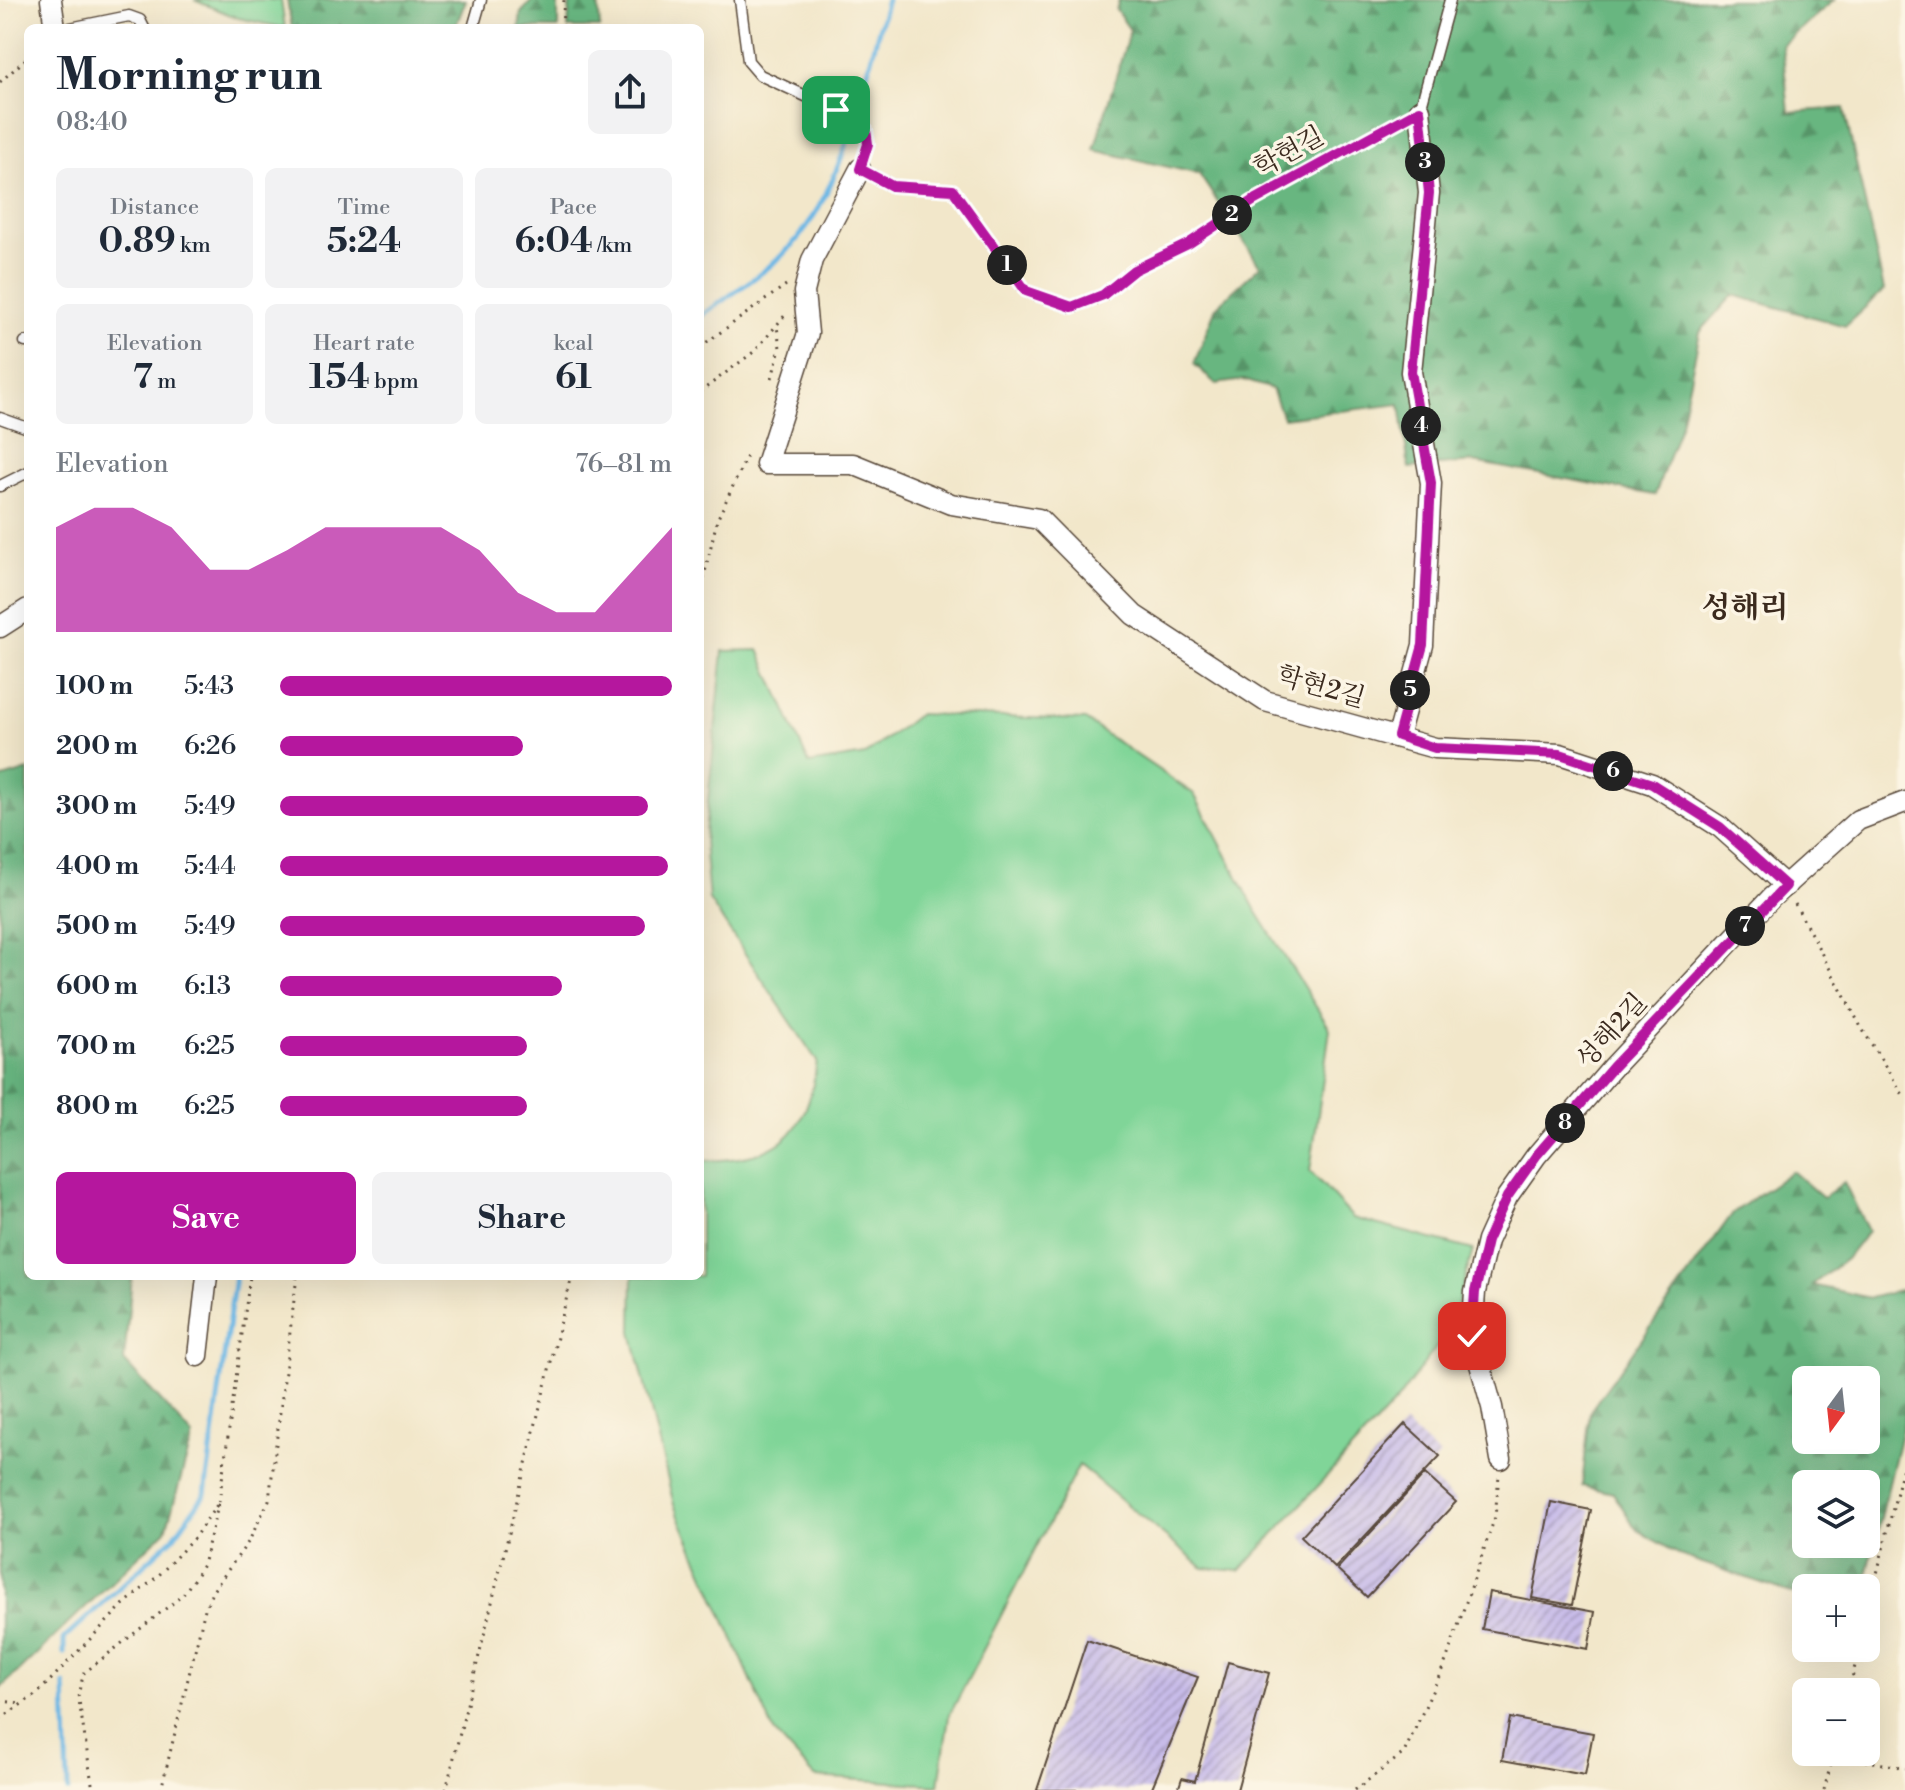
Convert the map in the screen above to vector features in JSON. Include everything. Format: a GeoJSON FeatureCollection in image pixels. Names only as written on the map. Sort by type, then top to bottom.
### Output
{"type":"FeatureCollection","features":[{"type":"Feature","properties":{"kind":"street"},"geometry":{"type":"LineString","coordinates":[[51,0],[54,24]]}},
{"type":"Feature","properties":{"kind":"street"},"geometry":{"type":"LineString","coordinates":[[1398,736],[1423,645],[1431,483],[1411,372],[1429,193],[1420,110]]}},
{"type":"Feature","properties":{"kind":"street"},"geometry":{"type":"LineString","coordinates":[[758,458],[808,333],[804,292],[812,260],[860,169]]}},
{"type":"Feature","properties":{"kind":"street","name":"학현2길"},"geometry":{"type":"LineString","coordinates":[[758,458],[853,464],[951,504],[1039,519],[1134,615],[1265,701],[1435,748],[1560,754],[1652,784],[1720,827],[1786,886]]}},
{"type":"Feature","properties":{"kind":"street"},"geometry":{"type":"LineString","coordinates":[[0,627],[24,612]]}},
{"type":"Feature","properties":{"kind":"street","name":"성해2길"},"geometry":{"type":"LineString","coordinates":[[1501,1459],[1492,1407],[1472,1336],[1475,1292],[1487,1241],[1507,1197],[1536,1156],[1613,1067],[1786,886],[1858,820],[1905,802]]}},
{"type":"Feature","properties":{"kind":"street"},"geometry":{"type":"LineString","coordinates":[[198,1356],[207,1280]]}},
{"type":"Feature","properties":{"kind":"lane"},"geometry":{"type":"LineString","coordinates":[[474,24],[481,0]]}},
{"type":"Feature","properties":{"kind":"lane"},"geometry":{"type":"LineString","coordinates":[[740,0],[748,61],[760,75],[836,110],[866,130],[868,144],[860,169]]}},
{"type":"Feature","properties":{"kind":"lane"},"geometry":{"type":"LineString","coordinates":[[1420,110],[1450,0]]}},
{"type":"Feature","properties":{"kind":"lane"},"geometry":{"type":"LineString","coordinates":[[90,24],[129,16],[142,24]]}},
{"type":"Feature","properties":{"kind":"lane","name":"학현길"},"geometry":{"type":"LineString","coordinates":[[860,169],[892,186],[953,190],[1026,291],[1072,307],[1103,295],[1134,270],[1188,244],[1253,201],[1420,110]]}},
{"type":"Feature","properties":{"kind":"lane"},"geometry":{"type":"LineString","coordinates":[[0,418],[24,427]]}},
{"type":"Feature","properties":{"kind":"lane"},"geometry":{"type":"LineString","coordinates":[[0,486],[24,474]]}},
{"type":"Feature","properties":{"kind":"path"},"geometry":{"type":"LineString","coordinates":[[562,24],[564,0]]}},
{"type":"Feature","properties":{"kind":"path"},"geometry":{"type":"LineString","coordinates":[[0,82],[24,61]]}},
{"type":"Feature","properties":{"kind":"path"},"geometry":{"type":"LineString","coordinates":[[704,344],[791,282]]}},
{"type":"Feature","properties":{"kind":"path"},"geometry":{"type":"LineString","coordinates":[[704,389],[755,351],[777,326],[791,302]]}},
{"type":"Feature","properties":{"kind":"path"},"geometry":{"type":"LineString","coordinates":[[768,392],[780,348],[777,326]]}},
{"type":"Feature","properties":{"kind":"path"},"geometry":{"type":"LineString","coordinates":[[704,577],[717,520],[758,458]]}},
{"type":"Feature","properties":{"kind":"path"},"geometry":{"type":"LineString","coordinates":[[1786,886],[1861,1027],[1905,1098]]}},
{"type":"Feature","properties":{"kind":"path"},"geometry":{"type":"LineString","coordinates":[[93,1790],[78,1694],[84,1673],[183,1595],[203,1565],[219,1502],[249,1280]]}},
{"type":"Feature","properties":{"kind":"path"},"geometry":{"type":"LineString","coordinates":[[161,1790],[205,1609],[212,1592],[249,1541],[269,1500],[296,1280]]}},
{"type":"Feature","properties":{"kind":"path"},"geometry":{"type":"LineString","coordinates":[[446,1790],[571,1280]]}},
{"type":"Feature","properties":{"kind":"path"},"geometry":{"type":"LineString","coordinates":[[1355,1790],[1404,1753],[1440,1674],[1495,1517],[1501,1459]]}},
{"type":"Feature","properties":{"kind":"path"},"geometry":{"type":"LineString","coordinates":[[1877,1574],[1905,1459]]}},
{"type":"Feature","properties":{"kind":"path"},"geometry":{"type":"LineString","coordinates":[[0,1719],[38,1693],[123,1605],[158,1576],[194,1538],[219,1502]]}},
{"type":"Feature","properties":{"kind":"path"},"geometry":{"type":"LineString","coordinates":[[0,1701],[22,1704]]}},
{"type":"Feature","properties":{"kind":"path"},"geometry":{"type":"LineString","coordinates":[[1880,1763],[1905,1768]]}},
{"type":"Feature","properties":{"kind":"path"},"geometry":{"type":"LineString","coordinates":[[1824,1790],[1830,1766]]}},
{"type":"Feature","properties":{"kind":"green space"},"geometry":{"type":"Polygon","coordinates":[[[194,0],[281,0],[284,24],[238,18],[194,0]]]}},
{"type":"Feature","properties":{"kind":"green space"},"geometry":{"type":"Polygon","coordinates":[[[287,0],[466,0],[457,24],[291,24],[287,0]]]}},
{"type":"Feature","properties":{"kind":"green space"},"geometry":{"type":"Polygon","coordinates":[[[532,0],[558,0],[558,24],[520,24],[521,13],[532,0]]]}},
{"type":"Feature","properties":{"kind":"green space"},"geometry":{"type":"Polygon","coordinates":[[[570,0],[598,0],[600,24],[568,24],[570,0]]]}},
{"type":"Feature","properties":{"kind":"green space"},"geometry":{"type":"Polygon","coordinates":[[[1119,0],[1834,0],[1782,45],[1789,112],[1844,108],[1884,290],[1845,326],[1733,295],[1700,332],[1681,423],[1655,495],[1473,462],[1409,468],[1400,404],[1283,418],[1272,389],[1244,380],[1216,384],[1194,364],[1216,307],[1260,266],[1199,174],[1094,150],[1130,30],[1116,10],[1119,0]]]}},
{"type":"Feature","properties":{"kind":"green space"},"geometry":{"type":"Polygon","coordinates":[[[759,650],[809,764],[865,755],[919,714],[1085,720],[1194,794],[1255,909],[1330,1029],[1310,1171],[1353,1218],[1473,1250],[1451,1327],[1398,1399],[1240,1571],[1203,1568],[1079,1465],[949,1716],[939,1785],[815,1777],[774,1732],[674,1505],[632,1332],[633,1280],[704,1280],[704,1161],[749,1156],[768,1150],[783,1140],[796,1127],[805,1110],[817,1061],[709,900],[704,842],[723,651],[759,650]]]}},
{"type":"Feature","properties":{"kind":"green space"},"geometry":{"type":"Polygon","coordinates":[[[24,771],[24,1280],[132,1280],[124,1361],[193,1436],[166,1530],[0,1689],[0,779],[24,771]]]}},
{"type":"Feature","properties":{"kind":"green space"},"geometry":{"type":"Polygon","coordinates":[[[1792,1171],[1823,1198],[1844,1182],[1868,1231],[1846,1259],[1812,1285],[1870,1298],[1905,1289],[1905,1417],[1880,1521],[1880,1470],[1792,1470],[1792,1558],[1871,1558],[1867,1574],[1792,1574],[1792,1593],[1682,1556],[1637,1530],[1613,1493],[1582,1486],[1590,1411],[1733,1213],[1792,1171]]]}},
{"type":"Feature","properties":{"kind":"building"},"geometry":{"type":"Polygon","coordinates":[[[1405,1424],[1440,1456],[1335,1568],[1301,1536],[1405,1424]]]}},
{"type":"Feature","properties":{"kind":"building"},"geometry":{"type":"Polygon","coordinates":[[[1425,1474],[1456,1502],[1367,1597],[1337,1569],[1425,1474]]]}},
{"type":"Feature","properties":{"kind":"building"},"geometry":{"type":"Polygon","coordinates":[[[1551,1502],[1591,1510],[1572,1605],[1532,1598],[1551,1502]]]}},
{"type":"Feature","properties":{"kind":"building"},"geometry":{"type":"Polygon","coordinates":[[[1489,1592],[1595,1612],[1588,1649],[1482,1629],[1489,1592]]]}},
{"type":"Feature","properties":{"kind":"building"},"geometry":{"type":"Polygon","coordinates":[[[1087,1640],[1198,1677],[1151,1790],[1037,1790],[1087,1640]]]}},
{"type":"Feature","properties":{"kind":"building"},"geometry":{"type":"Polygon","coordinates":[[[1228,1662],[1269,1673],[1237,1790],[1178,1790],[1182,1778],[1195,1781],[1228,1662]]]}},
{"type":"Feature","properties":{"kind":"building"},"geometry":{"type":"Polygon","coordinates":[[[1510,1718],[1593,1733],[1585,1775],[1502,1760],[1510,1718]]]}},
{"type":"Feature","properties":{"kind":"waterway"},"geometry":{"type":"LineString","coordinates":[[704,314],[771,265],[792,245],[810,221],[840,162],[887,0]]}},
{"type":"Feature","properties":{"kind":"waterway"},"geometry":{"type":"LineString","coordinates":[[64,1653],[64,1639],[173,1538],[205,1494],[234,1280]]}},
{"type":"Feature","properties":{"kind":"waterway"},"geometry":{"type":"LineString","coordinates":[[65,1685],[68,1790]]}},
{"type":"Feature","properties":{"kind":"district","name":"성해리"},"geometry":{"type":"Point","coordinates":[1745,608]}},
{"type":"Feature","properties":{"kind":"route"},"geometry":{"type":"LineString","coordinates":[[836,110],[866,130],[868,144],[860,169],[892,186],[953,190],[1026,291],[1072,307],[1103,295],[1134,270],[1188,244],[1253,201],[1420,110],[1429,193],[1411,372],[1431,483],[1423,645],[1398,736],[1435,748],[1560,754],[1652,784],[1720,827],[1786,886],[1771,898],[1613,1067],[1536,1156],[1507,1197],[1487,1241],[1475,1292],[1472,1336]]}}]}
